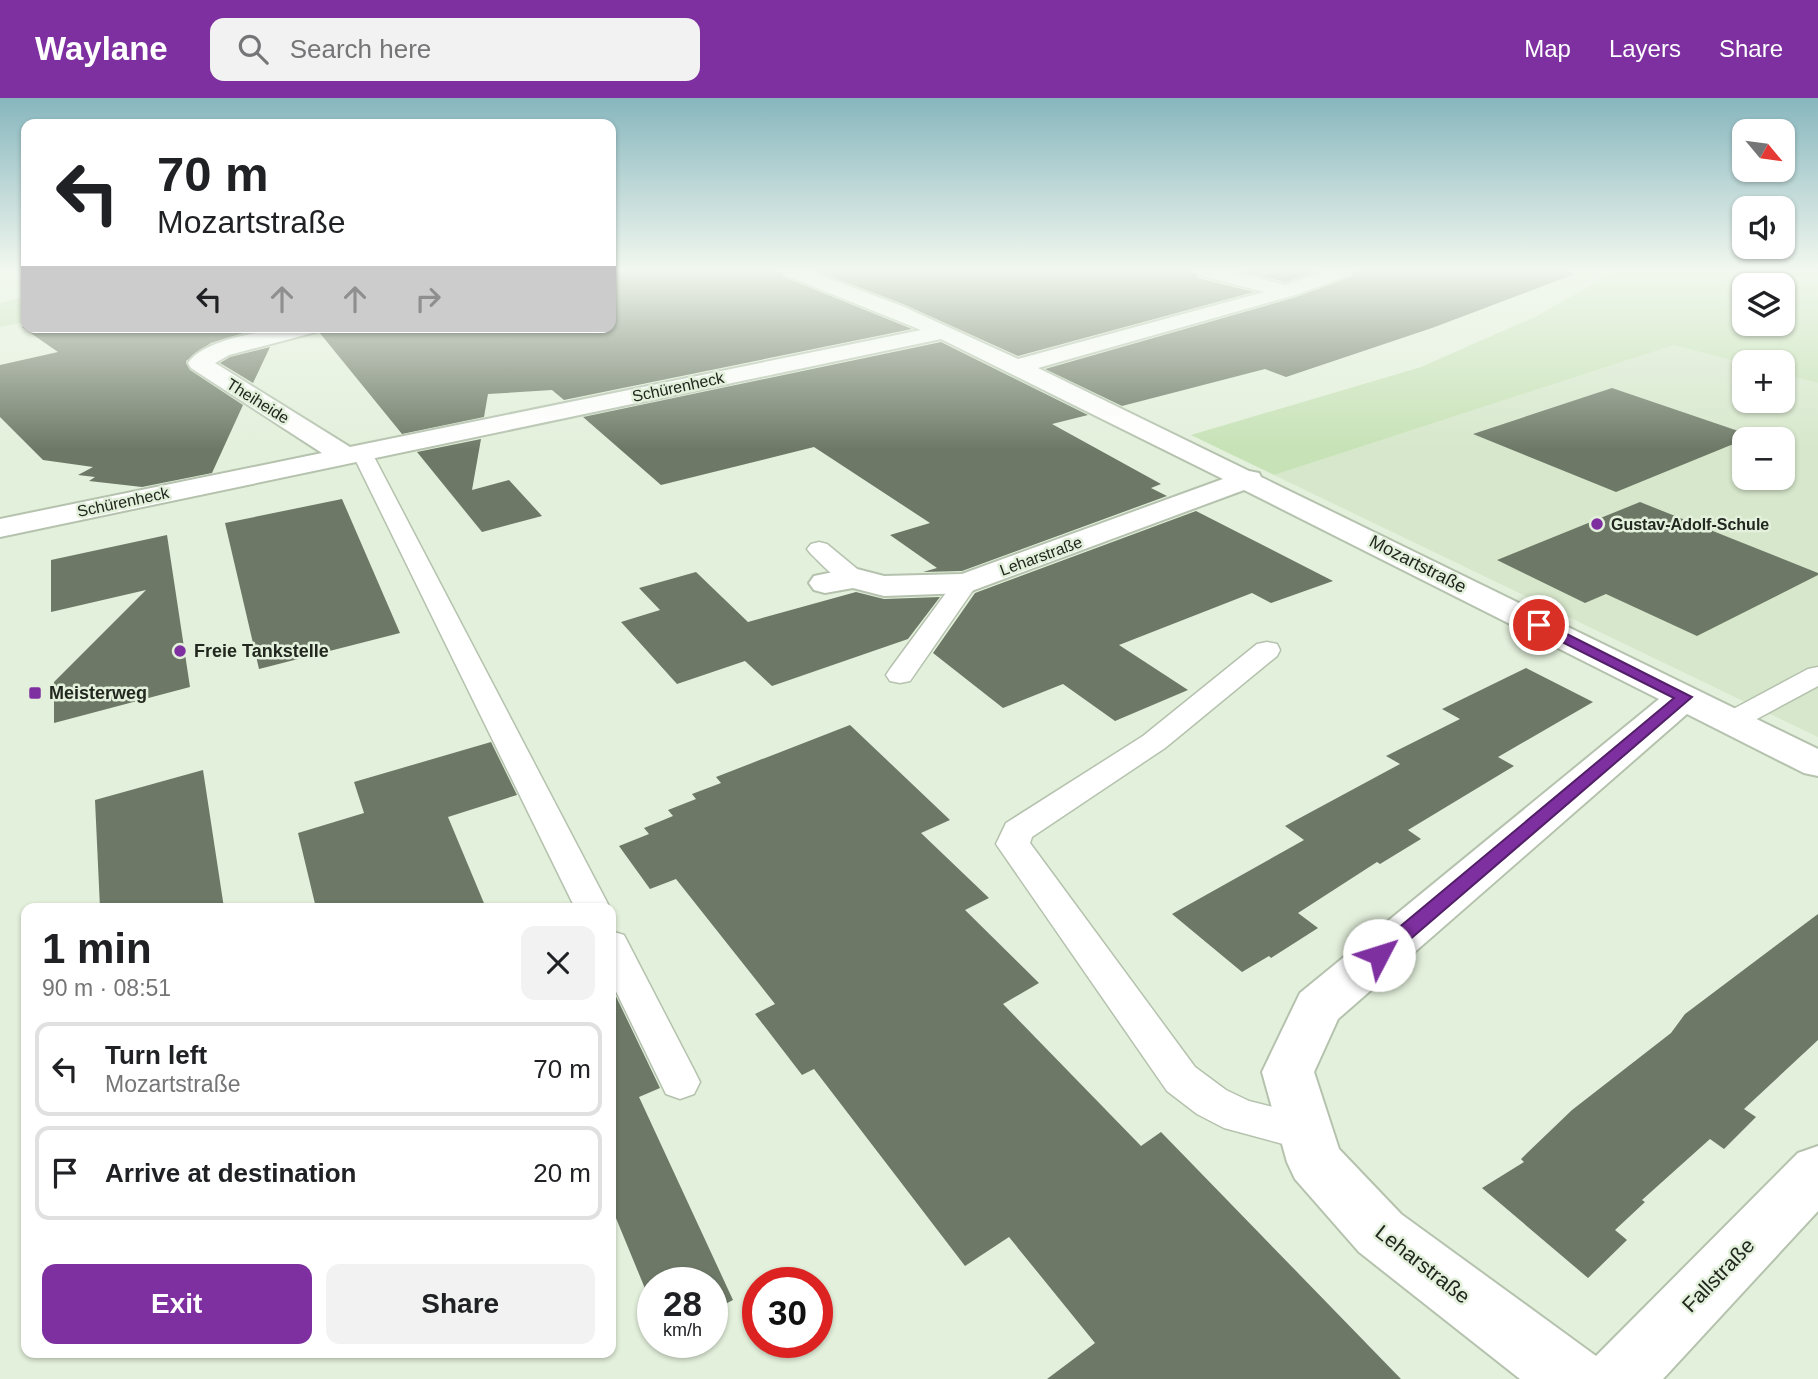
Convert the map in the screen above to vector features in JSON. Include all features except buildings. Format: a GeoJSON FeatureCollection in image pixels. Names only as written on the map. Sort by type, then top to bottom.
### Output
{"type":"FeatureCollection","features":[{"type":"Feature","properties":{"kind":"street"},"geometry":{"type":"LineString","coordinates":[[943,332],[1016,366],[1144,331]]}},
{"type":"Feature","properties":{"kind":"street","name":"Schürenheck"},"geometry":{"type":"LineString","coordinates":[[0,528],[943,332]]}},
{"type":"Feature","properties":{"kind":"street","name":"Theiheide"},"geometry":{"type":"LineString","coordinates":[[285,333],[221,350],[198,363],[354,454]]}},
{"type":"Feature","properties":{"kind":"street","name":"Mozartstraße"},"geometry":{"type":"LineString","coordinates":[[1016,366],[1249,479],[1818,764]]}},
{"type":"Feature","properties":{"kind":"street","name":"Leharstraße"},"geometry":{"type":"LineString","coordinates":[[839,580],[884,586],[966,583],[1249,479]]}},
{"type":"Feature","properties":{"kind":"street","name":"Leharstraße"},"geometry":{"type":"LineString","coordinates":[[1573,1379],[1380,1233],[1315,1162],[1288,1072],[1318,1007],[1684,697]]}},
{"type":"Feature","properties":{"kind":"street","name":"Fallstraße"},"geometry":{"type":"LineString","coordinates":[[1619,1379],[1818,1171]]}},
{"type":"Feature","properties":{"kind":"lane"},"geometry":{"type":"LineString","coordinates":[[354,454],[590,903]]}},
{"type":"Feature","properties":{"kind":"lane"},"geometry":{"type":"LineString","coordinates":[[818,549],[839,580]]}},
{"type":"Feature","properties":{"kind":"lane"},"geometry":{"type":"LineString","coordinates":[[900,675],[966,583]]}},
{"type":"Feature","properties":{"kind":"lane"},"geometry":{"type":"LineString","coordinates":[[1266,650],[1154,742],[1018,831],[1013,844],[1181,1079],[1208,1102],[1237,1117],[1305,1132]]}},
{"type":"Feature","properties":{"kind":"lane"},"geometry":{"type":"LineString","coordinates":[[1732,721],[1818,675]]}},
{"type":"Feature","properties":{"kind":"lane"},"geometry":{"type":"LineString","coordinates":[[616,954],[680,1082]]}},
{"type":"Feature","properties":{"kind":"shaded area"},"geometry":{"type":"Polygon","coordinates":[[[1503,331],[1732,331],[1732,336],[1795,336],[1795,331],[1818,331],[1818,383],[1795,377],[1795,350],[1732,350],[1732,361],[1674,345],[1274,475],[1191,435],[1421,367],[1503,331]]]}},
{"type":"Feature","properties":{"kind":"shaded area","name":"Gustav-Adolf-Schule"},"geometry":{"type":"Polygon","coordinates":[[[1674,345],[1732,361],[1732,413],[1795,413],[1795,377],[1818,383],[1818,737],[1274,475],[1674,345]]]}},
{"type":"Feature","properties":{"kind":"place","name":"Gustav-Adolf-Schule"},"geometry":{"type":"Point","coordinates":[1597,524]}},
{"type":"Feature","properties":{"kind":"place","name":"Freie Tankstelle"},"geometry":{"type":"Point","coordinates":[180,651]}},
{"type":"Feature","properties":{"kind":"place","name":"Meisterweg"},"geometry":{"type":"Point","coordinates":[35,693]}},
{"type":"Feature","properties":{"kind":"route"},"geometry":{"type":"LineString","coordinates":[[1379,955],[1684,697],[1539,625]]}}]}
